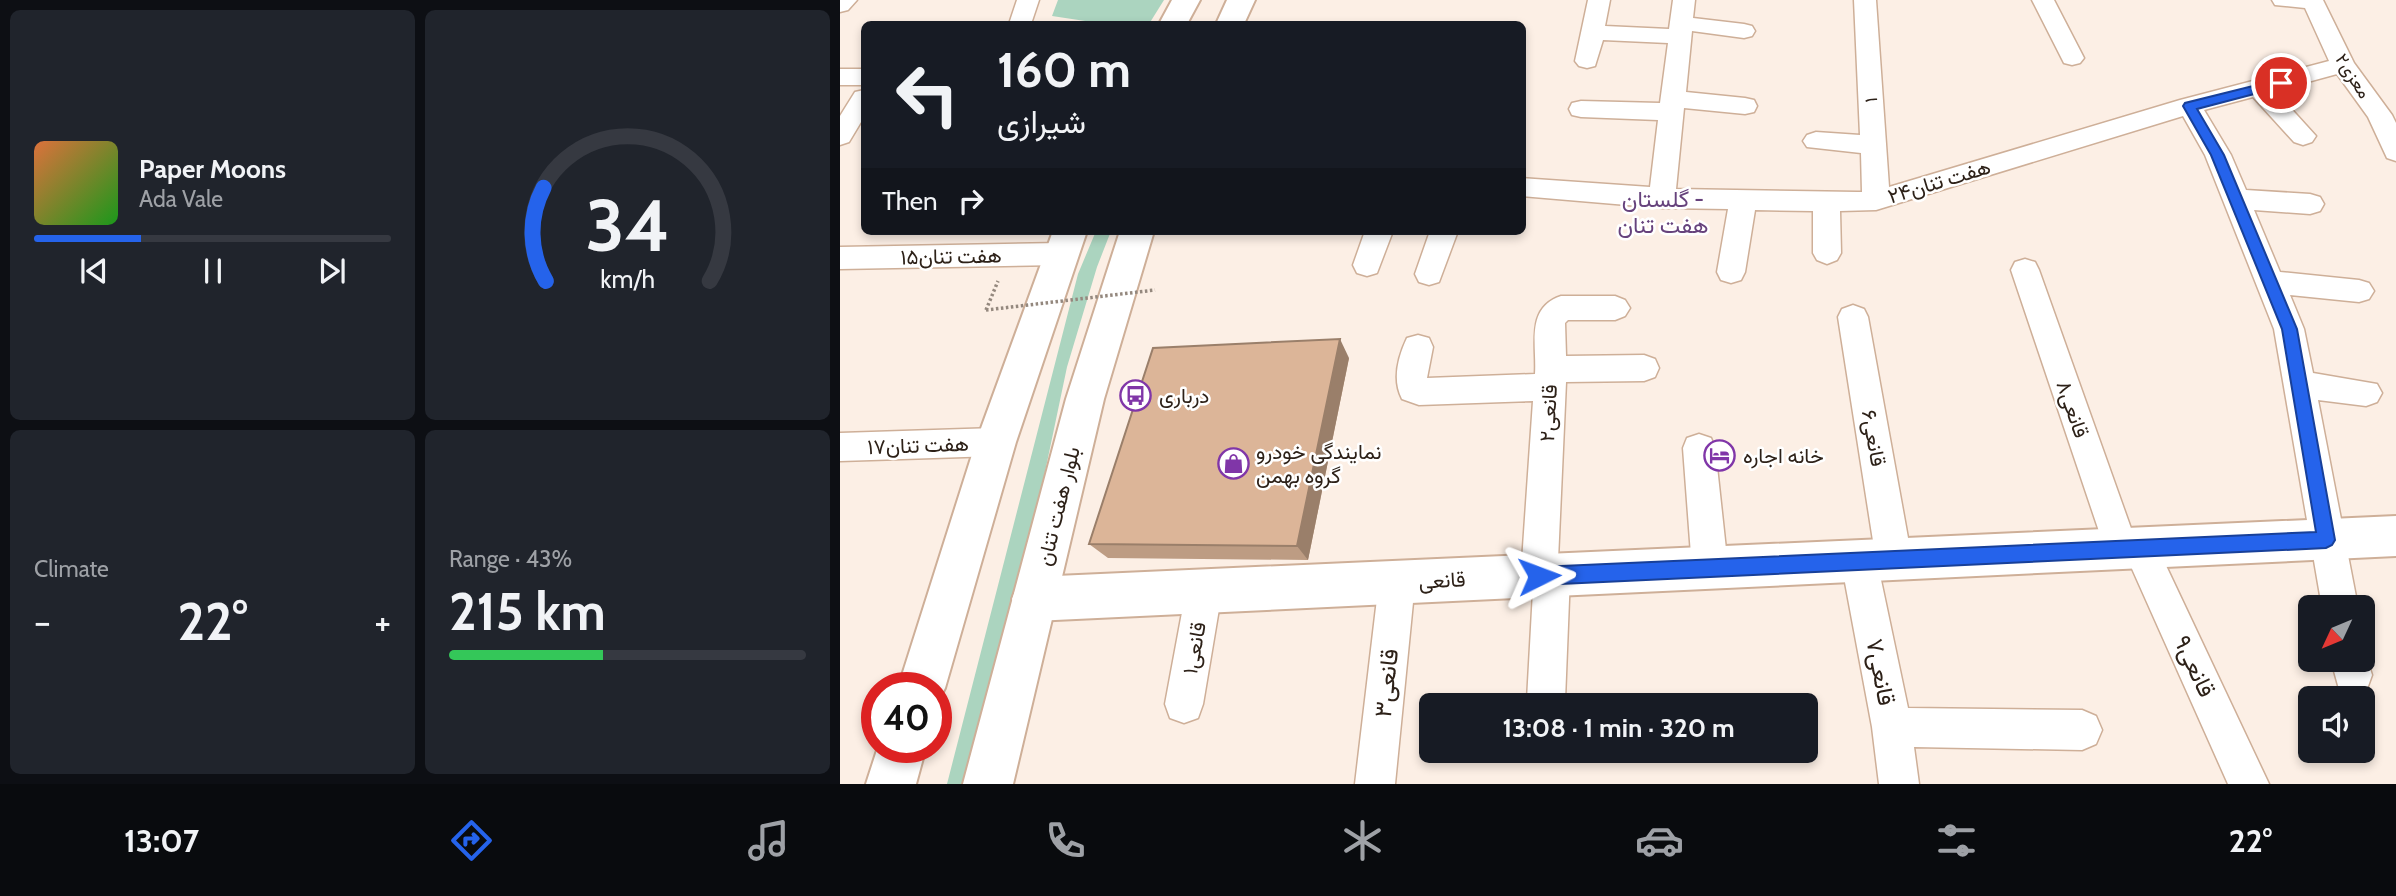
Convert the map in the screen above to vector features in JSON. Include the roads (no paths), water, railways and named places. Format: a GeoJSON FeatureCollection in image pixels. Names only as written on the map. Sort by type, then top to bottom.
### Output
{"type":"FeatureCollection","features":[{"type":"Feature","properties":{"kind":"main road"},"geometry":{"type":"LineString","coordinates":[[1175,21],[1186,0]]}},
{"type":"Feature","properties":{"kind":"main road"},"geometry":{"type":"LineString","coordinates":[[1231,21],[1241,0]]}},
{"type":"Feature","properties":{"kind":"main road","name":"بلوار هفت تنان"},"geometry":{"type":"LineString","coordinates":[[988,784],[1085,399],[1136,235]]}},
{"type":"Feature","properties":{"kind":"main road"},"geometry":{"type":"LineString","coordinates":[[926,672],[996,442],[1066,243]]}},
{"type":"Feature","properties":{"kind":"main road","name":"قانعی"},"geometry":{"type":"LineString","coordinates":[[1034,599],[2396,536]]}},
{"type":"Feature","properties":{"kind":"main road"},"geometry":{"type":"LineString","coordinates":[[891,784],[897,763]]}},
{"type":"Feature","properties":{"kind":"street"},"geometry":{"type":"LineString","coordinates":[[840,5],[846,0]]}},
{"type":"Feature","properties":{"kind":"street"},"geometry":{"type":"LineString","coordinates":[[1021,21],[1028,0]]}},
{"type":"Feature","properties":{"kind":"street"},"geometry":{"type":"LineString","coordinates":[[1587,61],[1599,0]]}},
{"type":"Feature","properties":{"kind":"street","name":"۱"},"geometry":{"type":"LineString","coordinates":[[1865,0],[1876,200]]}},
{"type":"Feature","properties":{"kind":"street"},"geometry":{"type":"LineString","coordinates":[[2043,0],[2072,58]]}},
{"type":"Feature","properties":{"kind":"street"},"geometry":{"type":"LineString","coordinates":[[2283,0],[2312,1]]}},
{"type":"Feature","properties":{"kind":"street","name":"۲معزی"},"geometry":{"type":"LineString","coordinates":[[2312,1],[2343,65],[2379,115],[2396,152]]}},
{"type":"Feature","properties":{"kind":"street"},"geometry":{"type":"LineString","coordinates":[[1593,32],[1681,20],[1744,31]]}},
{"type":"Feature","properties":{"kind":"street"},"geometry":{"type":"LineString","coordinates":[[1662,198],[1681,20]]}},
{"type":"Feature","properties":{"kind":"street","name":"هفت تنان۲۴"},"geometry":{"type":"LineString","coordinates":[[1526,187],[1662,198],[1876,200],[2189,106],[2343,65]]}},
{"type":"Feature","properties":{"kind":"street"},"geometry":{"type":"LineString","coordinates":[[840,76],[861,77]]}},
{"type":"Feature","properties":{"kind":"street"},"geometry":{"type":"LineString","coordinates":[[2260,89],[2303,136]]}},
{"type":"Feature","properties":{"kind":"street"},"geometry":{"type":"LineString","coordinates":[[840,136],[861,103]]}},
{"type":"Feature","properties":{"kind":"street"},"geometry":{"type":"LineString","coordinates":[[1581,109],[1745,106]]}},
{"type":"Feature","properties":{"kind":"street"},"geometry":{"type":"LineString","coordinates":[[2189,106],[2218,155],[2289,329],[2337,595]]}},
{"type":"Feature","properties":{"kind":"street"},"geometry":{"type":"LineString","coordinates":[[1815,141],[1873,145]]}},
{"type":"Feature","properties":{"kind":"street"},"geometry":{"type":"LineString","coordinates":[[2236,199],[2310,204]]}},
{"type":"Feature","properties":{"kind":"street"},"geometry":{"type":"LineString","coordinates":[[1731,272],[1743,200]]}},
{"type":"Feature","properties":{"kind":"street"},"geometry":{"type":"LineString","coordinates":[[1826,201],[1828,253]]}},
{"type":"Feature","properties":{"kind":"street"},"geometry":{"type":"LineString","coordinates":[[1039,235],[1066,243]]}},
{"type":"Feature","properties":{"kind":"street"},"geometry":{"type":"LineString","coordinates":[[1367,265],[1378,235]]}},
{"type":"Feature","properties":{"kind":"street"},"geometry":{"type":"LineString","coordinates":[[1429,274],[1443,235]]}},
{"type":"Feature","properties":{"kind":"street","name":"هفت تنان۱۵"},"geometry":{"type":"LineString","coordinates":[[840,258],[1066,243]]}},
{"type":"Feature","properties":{"kind":"street","name":"۸قانعی"},"geometry":{"type":"LineString","coordinates":[[2025,270],[2131,549]]}},
{"type":"Feature","properties":{"kind":"street"},"geometry":{"type":"LineString","coordinates":[[2270,282],[2359,291]]}},
{"type":"Feature","properties":{"kind":"street","name":"۲قانعی"},"geometry":{"type":"LineString","coordinates":[[1546,693],[1545,576],[1550,320],[1561,308],[1615,308]]}},
{"type":"Feature","properties":{"kind":"street","name":"۶قانعی"},"geometry":{"type":"LineString","coordinates":[[1853,317],[1877,560]]}},
{"type":"Feature","properties":{"kind":"street"},"geometry":{"type":"LineString","coordinates":[[1418,347],[1411,382],[1413,390],[1419,392],[1644,368]]}},
{"type":"Feature","properties":{"kind":"street"},"geometry":{"type":"LineString","coordinates":[[2300,384],[2366,393]]}},
{"type":"Feature","properties":{"kind":"street","name":"هفت تنان۱۷"},"geometry":{"type":"LineString","coordinates":[[840,447],[996,442]]}},
{"type":"Feature","properties":{"kind":"street"},"geometry":{"type":"LineString","coordinates":[[1699,447],[1710,568]]}},
{"type":"Feature","properties":{"kind":"street","name":"۹قانعی"},"geometry":{"type":"LineString","coordinates":[[2131,549],[2249,784]]}},
{"type":"Feature","properties":{"kind":"street","name":"۷قانعی"},"geometry":{"type":"LineString","coordinates":[[1877,560],[1899,784]]}},
{"type":"Feature","properties":{"kind":"street","name":"۳قانعی"},"geometry":{"type":"LineString","coordinates":[[1375,784],[1397,582]]}},
{"type":"Feature","properties":{"kind":"street","name":"۱قانعی"},"geometry":{"type":"LineString","coordinates":[[1184,704],[1204,591]]}},
{"type":"Feature","properties":{"kind":"street"},"geometry":{"type":"LineString","coordinates":[[1892,727],[2082,730]]}},
{"type":"Feature","properties":{"kind":"place","name":"درباری"},"geometry":{"type":"Point","coordinates":[1136,395]}},
{"type":"Feature","properties":{"kind":"place","name":"خانه اجاره"},"geometry":{"type":"Point","coordinates":[1720,455]}},
{"type":"Feature","properties":{"kind":"place","name":"نمایندگی خودرو گروه بهمن"},"geometry":{"type":"Point","coordinates":[1233,463]}},
{"type":"Feature","properties":{"kind":"district","name":"گلستان - هفت تنان"},"geometry":{"type":"Point","coordinates":[1663,212]}}]}
